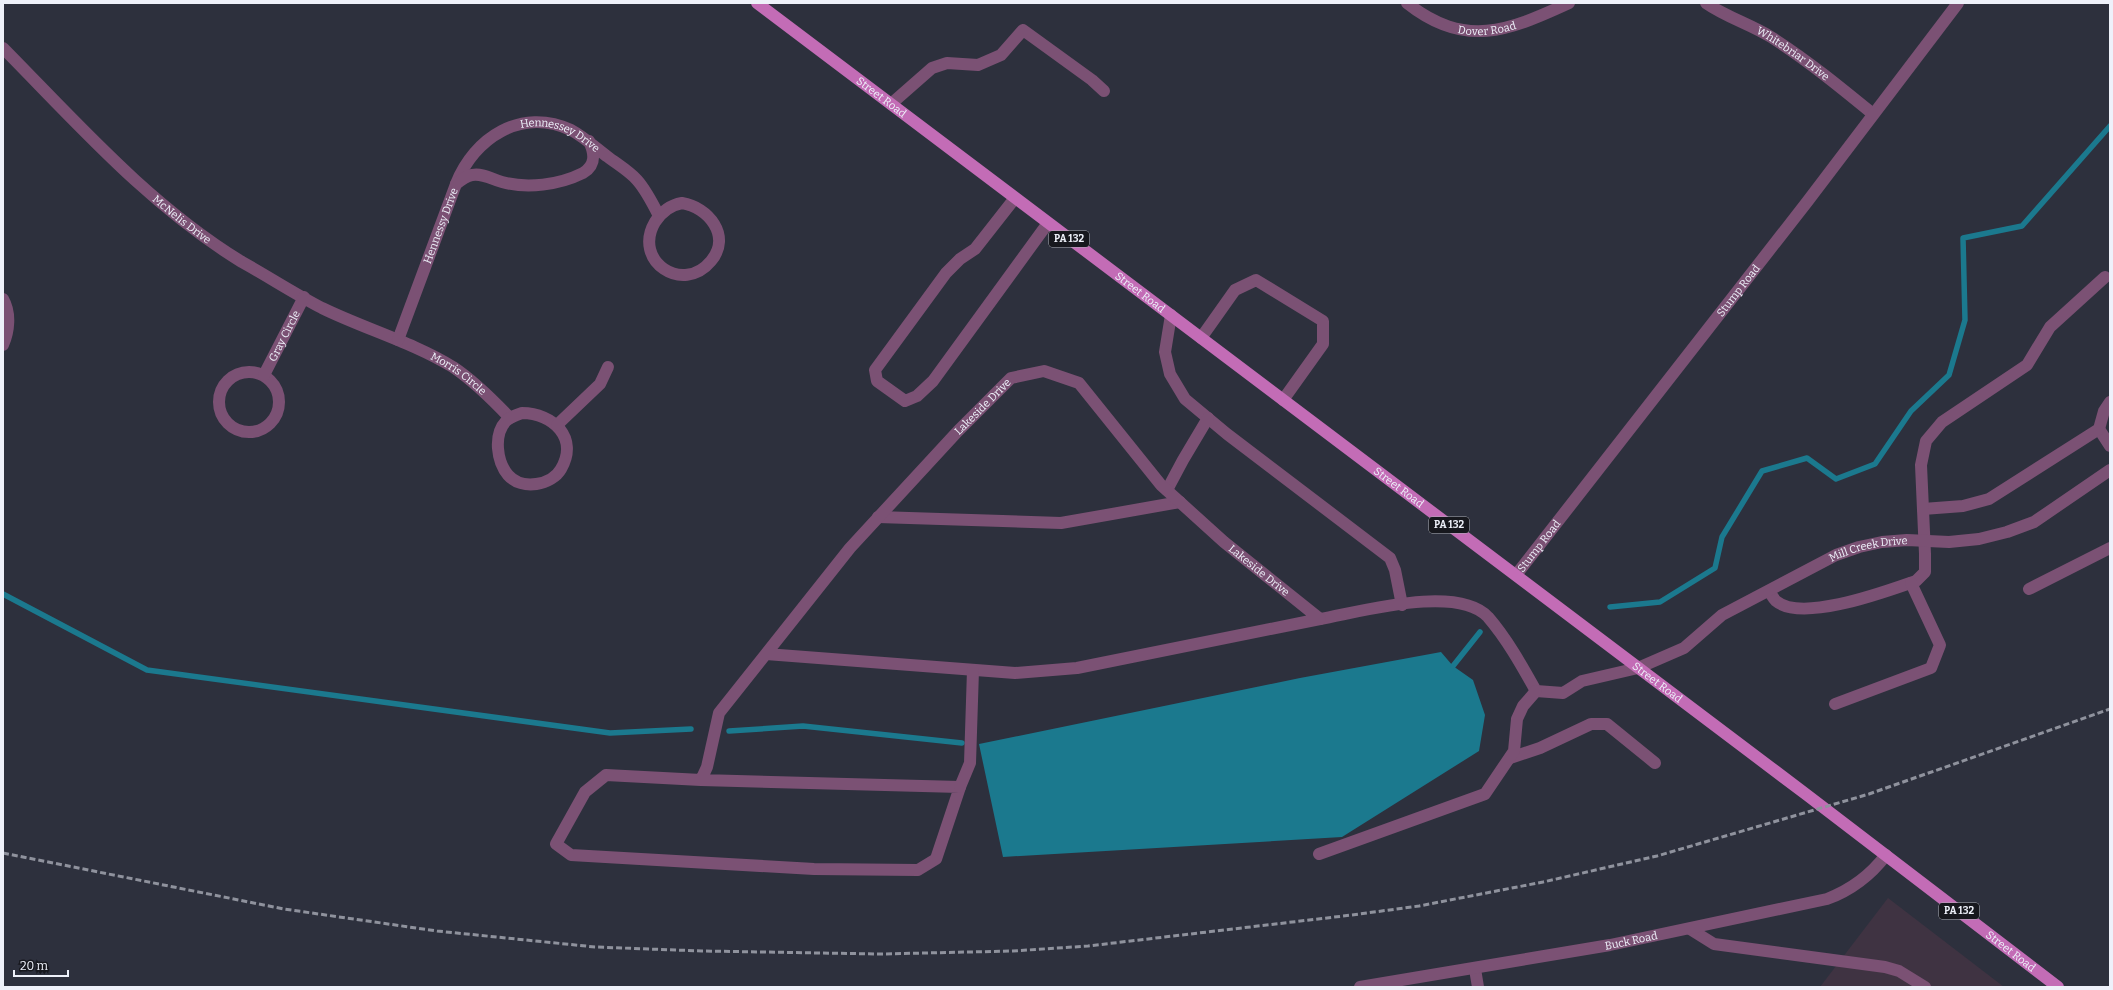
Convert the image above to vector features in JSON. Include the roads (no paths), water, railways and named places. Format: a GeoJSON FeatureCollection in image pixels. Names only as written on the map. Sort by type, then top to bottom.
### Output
{"type":"FeatureCollection","features":[{"type":"Feature","properties":{"kind":"main road","name":"Street Road"},"geometry":{"type":"LineString","coordinates":[[757,3],[1516,575],[2058,987]]}},
{"type":"Feature","properties":{"kind":"street","name":"Dover Road"},"geometry":{"type":"LineString","coordinates":[[1407,3],[1423,16],[1439,24],[1457,29],[1485,31],[1501,30],[1525,24],[1569,3]]}},
{"type":"Feature","properties":{"kind":"street","name":"Whitebriar Drive"},"geometry":{"type":"LineString","coordinates":[[1706,3],[1731,18],[1769,36],[1798,55],[1873,114]]}},
{"type":"Feature","properties":{"kind":"street","name":"Stump Road"},"geometry":{"type":"LineString","coordinates":[[1516,575],[1659,393],[1958,3]]}},
{"type":"Feature","properties":{"kind":"street"},"geometry":{"type":"LineString","coordinates":[[891,104],[932,68],[946,63],[978,65],[1001,56],[1023,30],[1092,80],[1104,91]]}},
{"type":"Feature","properties":{"kind":"street","name":"McNelis Drive"},"geometry":{"type":"LineString","coordinates":[[3,48],[110,158],[153,196],[198,232],[241,261],[322,308],[398,340]]}},
{"type":"Feature","properties":{"kind":"street","name":"Hennessey Drive"},"geometry":{"type":"LineString","coordinates":[[456,184],[463,168],[477,148],[490,137],[506,128],[536,122],[571,130],[589,142],[637,179],[659,216]]}},
{"type":"Feature","properties":{"kind":"street","name":"Hennessy Drive"},"geometry":{"type":"LineString","coordinates":[[398,340],[456,184],[463,178],[472,175],[483,175],[502,182],[523,185],[556,183],[571,179],[587,170],[593,160],[593,150],[589,142]]}},
{"type":"Feature","properties":{"kind":"street"},"geometry":{"type":"LineString","coordinates":[[1015,198],[976,249],[960,259],[946,273],[875,370],[877,381],[905,401],[917,396],[933,382],[1048,223]]}},
{"type":"Feature","properties":{"kind":"street"},"geometry":{"type":"LineString","coordinates":[[682,203],[694,205],[706,212],[715,224],[718,236],[718,248],[713,259],[705,268],[694,273],[684,275],[672,273],[662,268],[653,258],[649,238],[652,227],[659,216],[674,205],[682,203]]}},
{"type":"Feature","properties":{"kind":"street"},"geometry":{"type":"LineString","coordinates":[[1769,591],[1776,601],[1785,605],[1803,608],[1832,607],[1916,581],[1925,572],[1921,465],[1926,441],[1942,422],[2027,366],[2050,327],[2106,277]]}},
{"type":"Feature","properties":{"kind":"street"},"geometry":{"type":"LineString","coordinates":[[1201,338],[1235,290],[1256,280],[1323,321],[1323,344],[1283,400]]}},
{"type":"Feature","properties":{"kind":"street","name":"Gray Circle"},"geometry":{"type":"LineString","coordinates":[[264,374],[304,297]]}},
{"type":"Feature","properties":{"kind":"street"},"geometry":{"type":"LineString","coordinates":[[3,299],[6,304],[8,320],[6,338],[3,345]]}},
{"type":"Feature","properties":{"kind":"street"},"geometry":{"type":"LineString","coordinates":[[1171,315],[1165,352],[1170,374],[1185,399],[1390,558],[1395,570],[1402,604]]}},
{"type":"Feature","properties":{"kind":"street","name":"Morris Circle"},"geometry":{"type":"LineString","coordinates":[[398,340],[454,368],[484,391],[510,418]]}},
{"type":"Feature","properties":{"kind":"street"},"geometry":{"type":"LineString","coordinates":[[557,425],[600,384],[608,367]]}},
{"type":"Feature","properties":{"kind":"street","name":"Lakeside Drive"},"geometry":{"type":"LineString","coordinates":[[702,780],[707,767],[719,713],[850,548],[958,431],[1011,378],[1044,371],[1079,383],[1167,490],[1224,542],[1320,619]]}},
{"type":"Feature","properties":{"kind":"street","name":"Gray Circle"},"geometry":{"type":"LineString","coordinates":[[252,372],[264,374],[271,380],[278,390],[280,400],[274,420],[265,429],[255,432],[243,432],[232,428],[224,420],[219,411],[218,401],[220,390],[226,382],[238,374],[252,372]]}},
{"type":"Feature","properties":{"kind":"street"},"geometry":{"type":"LineString","coordinates":[[1923,508],[1964,506],[1989,500],[2099,430],[2104,411],[2110,402]]}},
{"type":"Feature","properties":{"kind":"street"},"geometry":{"type":"LineString","coordinates":[[522,413],[535,413],[547,417],[557,425],[564,437],[566,451],[564,464],[553,479],[542,483],[528,484],[509,477],[503,467],[498,451],[502,426],[510,418],[522,413]]}},
{"type":"Feature","properties":{"kind":"street"},"geometry":{"type":"LineString","coordinates":[[1167,490],[1182,460],[1208,418]]}},
{"type":"Feature","properties":{"kind":"street"},"geometry":{"type":"LineString","coordinates":[[2099,430],[2110,446]]}},
{"type":"Feature","properties":{"kind":"street","name":"Mill Creek Drive"},"geometry":{"type":"LineString","coordinates":[[1638,668],[1684,648],[1722,615],[1836,555],[1859,547],[1882,542],[1949,542],[1979,539],[2008,532],[2034,522],[2110,470]]}},
{"type":"Feature","properties":{"kind":"street"},"geometry":{"type":"LineString","coordinates":[[878,517],[1061,523],[1180,502]]}},
{"type":"Feature","properties":{"kind":"street"},"geometry":{"type":"LineString","coordinates":[[2030,588],[2110,548]]}},
{"type":"Feature","properties":{"kind":"street"},"geometry":{"type":"LineString","coordinates":[[1835,704],[1931,668],[1940,645],[1911,583]]}},
{"type":"Feature","properties":{"kind":"street"},"geometry":{"type":"LineString","coordinates":[[766,654],[1015,673],[1077,668],[1402,604],[1424,601],[1446,601],[1472,606],[1487,617],[1514,654],[1536,691]]}},
{"type":"Feature","properties":{"kind":"street"},"geometry":{"type":"LineString","coordinates":[[1536,691],[1563,693],[1582,681],[1638,668]]}},
{"type":"Feature","properties":{"kind":"street"},"geometry":{"type":"LineString","coordinates":[[960,787],[702,780],[606,775],[585,792],[556,844],[571,855],[814,869],[918,870],[936,859],[960,787],[970,763],[973,670]]}},
{"type":"Feature","properties":{"kind":"street"},"geometry":{"type":"LineString","coordinates":[[1319,854],[1485,794],[1514,751],[1517,719],[1523,706],[1536,691]]}},
{"type":"Feature","properties":{"kind":"street"},"geometry":{"type":"LineString","coordinates":[[1510,758],[1540,748],[1591,724],[1607,724],[1655,763]]}},
{"type":"Feature","properties":{"kind":"street","name":"Buck Road"},"geometry":{"type":"LineString","coordinates":[[1360,987],[1475,969],[1690,929],[1827,899],[1842,893],[1862,881],[1886,855]]}},
{"type":"Feature","properties":{"kind":"street"},"geometry":{"type":"LineString","coordinates":[[1690,929],[1714,944],[1856,963],[1899,971],[1925,987]]}},
{"type":"Feature","properties":{"kind":"street"},"geometry":{"type":"LineString","coordinates":[[1475,969],[1478,987]]}},
{"type":"Feature","properties":{"kind":"water"},"geometry":{"type":"Polygon","coordinates":[[[1441,652],[1453,666],[1473,680],[1485,715],[1479,751],[1342,837],[1003,857],[979,744],[1300,678],[1441,652]]]}},
{"type":"Feature","properties":{"kind":"waterway"},"geometry":{"type":"LineString","coordinates":[[1610,607],[1660,602],[1715,568],[1722,537],[1762,471],[1807,458],[1836,479],[1875,464],[1911,411],[1949,375],[1965,320],[1963,238],[2022,226],[2110,126]]}},
{"type":"Feature","properties":{"kind":"waterway"},"geometry":{"type":"LineString","coordinates":[[3,594],[147,670],[610,733],[691,729]]}},
{"type":"Feature","properties":{"kind":"waterway"},"geometry":{"type":"LineString","coordinates":[[1453,666],[1480,632]]}},
{"type":"Feature","properties":{"kind":"waterway"},"geometry":{"type":"LineString","coordinates":[[729,731],[803,726],[962,743]]}},
{"type":"Feature","properties":{"kind":"railway"},"geometry":{"type":"LineString","coordinates":[[3,853],[284,909],[437,931],[595,947],[702,951],[881,954],[1013,951],[1088,946],[1419,906],[1543,882],[1657,856],[1869,794],[2110,709]]}}]}
